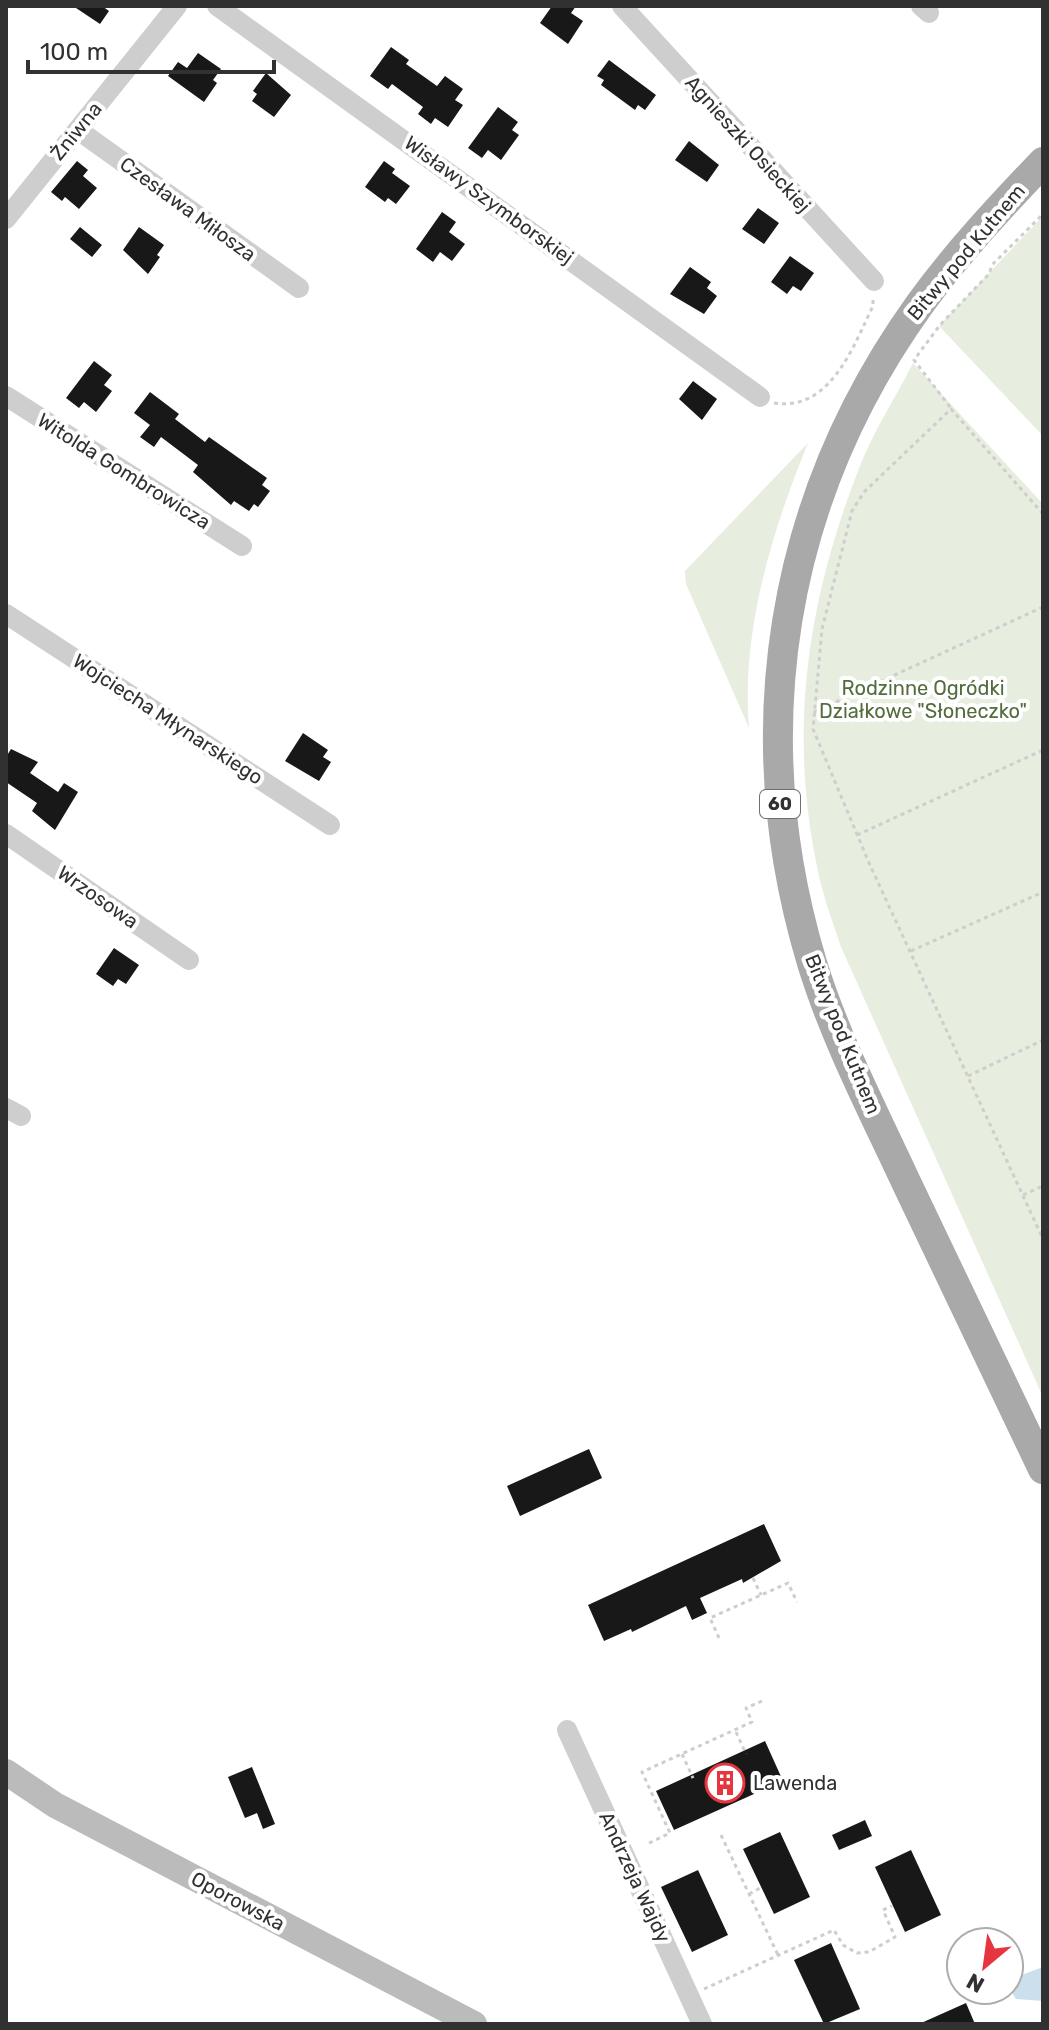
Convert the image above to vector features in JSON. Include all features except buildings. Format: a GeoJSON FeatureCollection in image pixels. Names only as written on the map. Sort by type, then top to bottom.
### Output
{"type":"FeatureCollection","features":[{"type":"Feature","properties":{"kind":"main road","name":"Bitwy pod Kutnem"},"geometry":{"type":"LineString","coordinates":[[1043,162],[978,231],[921,303],[883,361],[850,424],[823,488],[795,573],[779,662],[776,724],[786,845],[813,966],[889,1146],[1043,1469]]}},
{"type":"Feature","properties":{"kind":"street","name":"Żniwna"},"geometry":{"type":"LineString","coordinates":[[6,219],[177,6]]}},
{"type":"Feature","properties":{"kind":"street","name":"Wisławy Szymborskiej"},"geometry":{"type":"LineString","coordinates":[[217,6],[760,397]]}},
{"type":"Feature","properties":{"kind":"street","name":"Agnieszki Osieckiej"},"geometry":{"type":"LineString","coordinates":[[622,6],[874,281]]}},
{"type":"Feature","properties":{"kind":"street","name":"Czesława Miłosza"},"geometry":{"type":"LineString","coordinates":[[78,130],[299,288]]}},
{"type":"Feature","properties":{"kind":"street","name":"Witolda Gombrowicza"},"geometry":{"type":"LineString","coordinates":[[6,396],[242,546]]}},
{"type":"Feature","properties":{"kind":"street","name":"Wojciecha Młynarskiego"},"geometry":{"type":"LineString","coordinates":[[6,614],[330,825]]}},
{"type":"Feature","properties":{"kind":"street","name":"Wrzosowa"},"geometry":{"type":"LineString","coordinates":[[6,834],[189,960]]}},
{"type":"Feature","properties":{"kind":"street","name":"Andrzeja Wajdy"},"geometry":{"type":"LineString","coordinates":[[567,1730],[702,2024]]}},
{"type":"Feature","properties":{"kind":"street","name":"Oporowska"},"geometry":{"type":"LineString","coordinates":[[6,1772],[55,1805],[474,2024]]}},
{"type":"Feature","properties":{"kind":"path"},"geometry":{"type":"LineString","coordinates":[[1043,214],[992,265],[989,274],[938,327],[914,360],[951,409],[1043,514]]}},
{"type":"Feature","properties":{"kind":"path"},"geometry":{"type":"LineString","coordinates":[[760,397],[777,405],[806,402],[833,380],[873,306],[874,281]]}},
{"type":"Feature","properties":{"kind":"path"},"geometry":{"type":"LineString","coordinates":[[951,409],[864,492],[852,511],[827,601],[813,729],[857,835],[1043,1239]]}},
{"type":"Feature","properties":{"kind":"path"},"geometry":{"type":"LineString","coordinates":[[813,712],[1043,607]]}},
{"type":"Feature","properties":{"kind":"path"},"geometry":{"type":"LineString","coordinates":[[857,835],[1043,750]]}},
{"type":"Feature","properties":{"kind":"path"},"geometry":{"type":"LineString","coordinates":[[910,951],[1043,892]]}},
{"type":"Feature","properties":{"kind":"path"},"geometry":{"type":"LineString","coordinates":[[968,1076],[1043,1040]]}},
{"type":"Feature","properties":{"kind":"path"},"geometry":{"type":"LineString","coordinates":[[1023,1195],[1043,1186]]}},
{"type":"Feature","properties":{"kind":"path"},"geometry":{"type":"LineString","coordinates":[[753,1578],[761,1595]]}},
{"type":"Feature","properties":{"kind":"path"},"geometry":{"type":"LineString","coordinates":[[719,1638],[710,1618],[788,1583],[797,1602]]}},
{"type":"Feature","properties":{"kind":"path"},"geometry":{"type":"LineString","coordinates":[[649,1843],[670,1833],[642,1772],[752,1722],[746,1708],[762,1701]]}},
{"type":"Feature","properties":{"kind":"path"},"geometry":{"type":"LineString","coordinates":[[735,1730],[746,1754]]}},
{"type":"Feature","properties":{"kind":"path"},"geometry":{"type":"LineString","coordinates":[[682,1754],[693,1778]]}},
{"type":"Feature","properties":{"kind":"path"},"geometry":{"type":"LineString","coordinates":[[721,1835],[778,1955]]}},
{"type":"Feature","properties":{"kind":"path"},"geometry":{"type":"LineString","coordinates":[[749,1894],[762,1887]]}},
{"type":"Feature","properties":{"kind":"path"},"geometry":{"type":"LineString","coordinates":[[696,1982],[700,1991],[834,1930],[843,1945],[857,1953],[869,1952],[895,1937],[883,1910],[892,1906]]}},
{"type":"Feature","properties":{"kind":"green space"},"geometry":{"type":"Polygon","coordinates":[[[1043,216],[1043,436],[939,326],[1043,216]]]}},
{"type":"Feature","properties":{"kind":"green space","name":"Rodzinne Ogródki Działkowe \"Słoneczko\""},"geometry":{"type":"Polygon","coordinates":[[[913,363],[1043,504],[1043,1397],[841,947],[820,881],[809,819],[804,768],[804,718],[815,619],[826,570],[840,520],[864,457],[913,363]]]}},
{"type":"Feature","properties":{"kind":"green space"},"geometry":{"type":"Polygon","coordinates":[[[808,443],[782,511],[762,582],[750,655],[749,728],[686,584],[685,571],[808,443]]]}},
{"type":"Feature","properties":{"kind":"water"},"geometry":{"type":"Polygon","coordinates":[[[1043,1967],[1043,2001],[1025,2000],[1025,1974],[1043,1967]]]}},
{"type":"Feature","properties":{"kind":"place","name":"Lawenda"},"geometry":{"type":"Point","coordinates":[725,1783]}}]}
